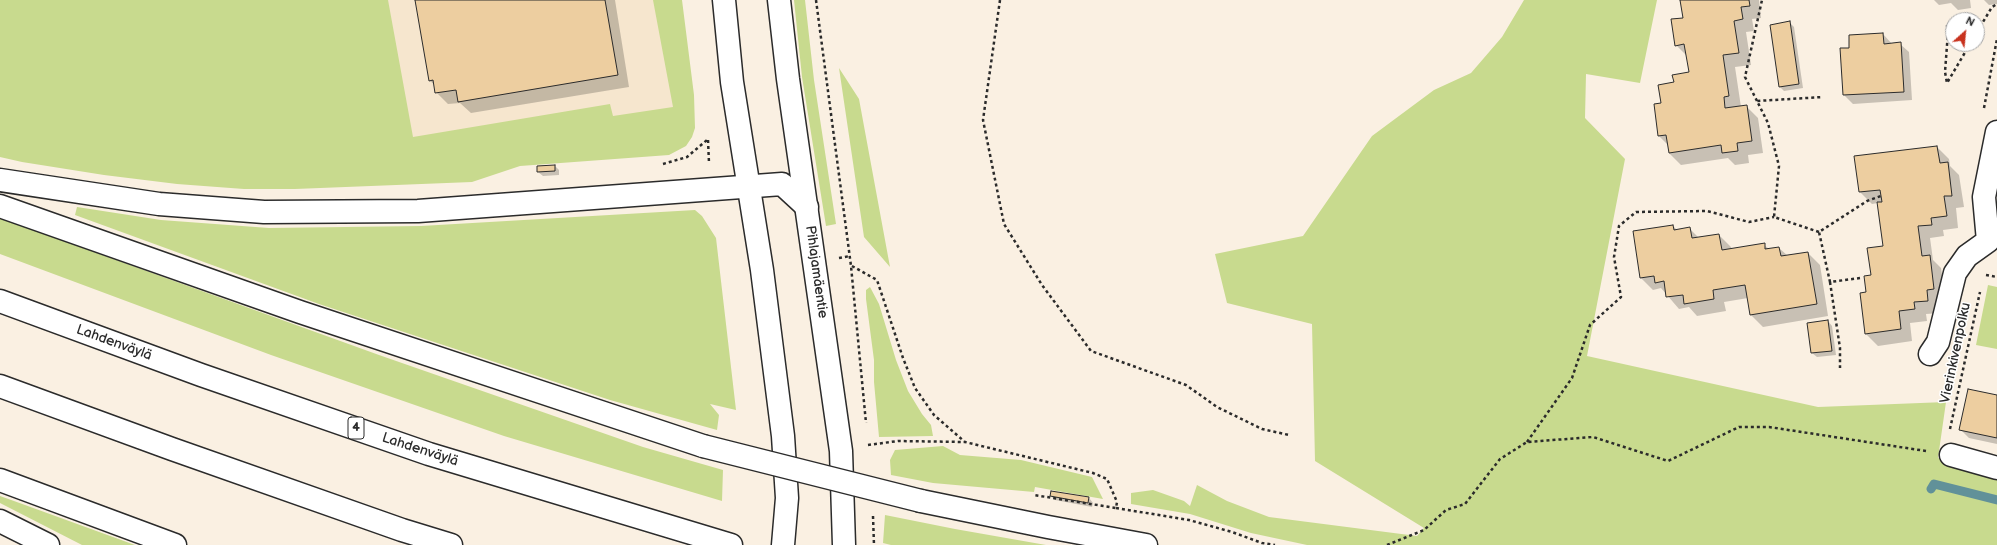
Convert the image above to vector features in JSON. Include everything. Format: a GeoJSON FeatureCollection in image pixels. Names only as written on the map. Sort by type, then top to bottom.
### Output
{"type":"FeatureCollection","features":[{"type":"Feature","properties":{"kind":"main road"},"geometry":{"type":"LineString","coordinates":[[724,0],[732,82],[762,270],[783,436],[787,498],[783,545]]}},
{"type":"Feature","properties":{"kind":"main road","name":"Pihlajamäentie"},"geometry":{"type":"LineString","coordinates":[[779,0],[787,72],[841,450],[844,545]]}},
{"type":"Feature","properties":{"kind":"main road"},"geometry":{"type":"LineString","coordinates":[[1930,354],[1938,342],[1956,273],[1968,256],[1993,244],[1984,197],[1997,132]]}},
{"type":"Feature","properties":{"kind":"main road"},"geometry":{"type":"LineString","coordinates":[[0,180],[159,204],[264,212],[418,211],[782,184],[807,207]]}},
{"type":"Feature","properties":{"kind":"main road"},"geometry":{"type":"LineString","coordinates":[[0,206],[300,312],[703,446],[921,501],[1146,545]]}},
{"type":"Feature","properties":{"kind":"main road","name":"Lahdenväylä"},"geometry":{"type":"LineString","coordinates":[[0,301],[201,375],[429,454],[724,543]]}},
{"type":"Feature","properties":{"kind":"main road"},"geometry":{"type":"LineString","coordinates":[[0,386],[172,449],[402,530],[450,545]]}},
{"type":"Feature","properties":{"kind":"main road"},"geometry":{"type":"LineString","coordinates":[[1951,455],[1997,468]]}},
{"type":"Feature","properties":{"kind":"main road"},"geometry":{"type":"LineString","coordinates":[[0,480],[175,545]]}},
{"type":"Feature","properties":{"kind":"main road"},"geometry":{"type":"LineString","coordinates":[[0,520],[48,545]]}},
{"type":"Feature","properties":{"kind":"path"},"geometry":{"type":"LineString","coordinates":[[816,0],[851,266],[866,429]]}},
{"type":"Feature","properties":{"kind":"path"},"geometry":{"type":"LineString","coordinates":[[1000,0],[983,120],[1004,224],[1042,285],[1091,352],[1186,385],[1217,407],[1262,429],[1289,435]]}},
{"type":"Feature","properties":{"kind":"path"},"geometry":{"type":"LineString","coordinates":[[1762,0],[1745,77],[1768,123],[1778,166],[1774,217]]}},
{"type":"Feature","properties":{"kind":"path"},"geometry":{"type":"LineString","coordinates":[[1985,19],[1992,7],[1997,4]]}},
{"type":"Feature","properties":{"kind":"path"},"geometry":{"type":"LineString","coordinates":[[1946,52],[1945,72],[1947,82],[1965,52]]}},
{"type":"Feature","properties":{"kind":"path"},"geometry":{"type":"LineString","coordinates":[[1757,101],[1823,97]]}},
{"type":"Feature","properties":{"kind":"path"},"geometry":{"type":"LineString","coordinates":[[663,165],[687,157],[708,140]]}},
{"type":"Feature","properties":{"kind":"path"},"geometry":{"type":"LineString","coordinates":[[1820,232],[1867,201],[1881,196]]}},
{"type":"Feature","properties":{"kind":"path"},"geometry":{"type":"LineString","coordinates":[[1387,545],[1424,530],[1446,510],[1465,504],[1500,459],[1527,442],[1572,378],[1590,325],[1621,297],[1614,257],[1619,226],[1636,212],[1706,211],[1749,222],[1774,217],[1820,232]]}},
{"type":"Feature","properties":{"kind":"path"},"geometry":{"type":"LineString","coordinates":[[1820,232],[1830,282],[1840,348],[1840,368]]}},
{"type":"Feature","properties":{"kind":"path"},"geometry":{"type":"LineString","coordinates":[[851,266],[877,280],[903,358],[915,388],[934,415],[965,442]]}},
{"type":"Feature","properties":{"kind":"path"},"geometry":{"type":"LineString","coordinates":[[1982,282],[1984,274],[1988,270]]}},
{"type":"Feature","properties":{"kind":"path"},"geometry":{"type":"LineString","coordinates":[[1830,282],[1860,278]]}},
{"type":"Feature","properties":{"kind":"path","name":"Vierinkivenpolku"},"geometry":{"type":"LineString","coordinates":[[1951,455],[1950,428],[1980,289]]}},
{"type":"Feature","properties":{"kind":"path"},"geometry":{"type":"LineString","coordinates":[[1527,442],[1593,437],[1668,461],[1739,427],[1769,427],[1951,455]]}},
{"type":"Feature","properties":{"kind":"path"},"geometry":{"type":"LineString","coordinates":[[867,437],[868,445],[898,441],[965,442],[1100,476],[1107,479],[1117,502],[1116,508]]}},
{"type":"Feature","properties":{"kind":"path"},"geometry":{"type":"LineString","coordinates":[[1034,495],[1188,520],[1232,532],[1262,543],[1275,545]]}},
{"type":"Feature","properties":{"kind":"shaded area"},"geometry":{"type":"Polygon","coordinates":[[[370,0],[673,0],[681,129],[395,149],[370,0]]]}},
{"type":"Feature","properties":{"kind":"green space"},"geometry":{"type":"Polygon","coordinates":[[[0,0],[388,0],[413,137],[610,104],[613,116],[673,107],[653,0],[682,0],[694,95],[695,128],[692,137],[686,146],[669,155],[520,166],[472,182],[295,189],[244,189],[177,184],[104,175],[22,162],[0,157],[0,0]]]}},
{"type":"Feature","properties":{"kind":"green space"},"geometry":{"type":"Polygon","coordinates":[[[794,0],[805,0],[814,80],[836,224],[826,226],[802,77],[794,0]]]}},
{"type":"Feature","properties":{"kind":"green space"},"geometry":{"type":"Polygon","coordinates":[[[1524,0],[1657,0],[1640,83],[1586,74],[1585,118],[1625,159],[1587,356],[1818,407],[1946,402],[1938,458],[1997,476],[1997,545],[1307,545],[1251,533],[1190,514],[1131,504],[1131,493],[1153,490],[1184,501],[1190,506],[1197,485],[1227,501],[1269,517],[1417,536],[1424,528],[1315,461],[1312,324],[1227,303],[1215,254],[1303,236],[1372,136],[1434,90],[1471,73],[1502,37],[1524,0]]]}},
{"type":"Feature","properties":{"kind":"green space"},"geometry":{"type":"Polygon","coordinates":[[[839,68],[859,99],[890,267],[864,237],[839,68]]]}},
{"type":"Feature","properties":{"kind":"green space"},"geometry":{"type":"Polygon","coordinates":[[[77,207],[161,220],[269,228],[421,226],[695,210],[702,216],[716,238],[736,410],[710,404],[719,415],[717,430],[610,400],[319,304],[75,215],[77,207]]]}},
{"type":"Feature","properties":{"kind":"green space"},"geometry":{"type":"Polygon","coordinates":[[[0,218],[379,355],[643,447],[723,470],[722,501],[504,436],[271,355],[0,254],[0,218]]]}},
{"type":"Feature","properties":{"kind":"green space"},"geometry":{"type":"Polygon","coordinates":[[[1988,285],[1997,287],[1997,349],[1976,345],[1988,285]]]}},
{"type":"Feature","properties":{"kind":"green space"},"geometry":{"type":"Polygon","coordinates":[[[870,287],[879,304],[896,360],[908,391],[922,414],[931,425],[933,436],[879,437],[874,382],[874,360],[866,299],[866,290],[870,287]]]}},
{"type":"Feature","properties":{"kind":"green space"},"geometry":{"type":"Polygon","coordinates":[[[943,446],[960,455],[1021,460],[1092,477],[1103,499],[1035,487],[1034,492],[933,483],[891,475],[890,460],[895,450],[943,446]]]}},
{"type":"Feature","properties":{"kind":"green space"},"geometry":{"type":"Polygon","coordinates":[[[0,496],[135,545],[82,545],[0,503],[0,496]]]}},
{"type":"Feature","properties":{"kind":"green space"},"geometry":{"type":"Polygon","coordinates":[[[885,515],[1046,545],[891,545],[883,543],[885,515]]]}},
{"type":"Feature","properties":{"kind":"building"},"geometry":{"type":"Polygon","coordinates":[[[415,0],[605,0],[618,75],[458,102],[456,90],[435,93],[433,80],[429,81],[415,0]]]}},
{"type":"Feature","properties":{"kind":"building"},"geometry":{"type":"Polygon","coordinates":[[[1680,0],[1749,0],[1750,6],[1741,7],[1743,19],[1734,21],[1739,53],[1723,55],[1729,96],[1724,97],[1725,108],[1747,105],[1752,141],[1737,143],[1738,151],[1722,153],[1721,145],[1669,153],[1666,135],[1658,136],[1654,104],[1661,103],[1658,85],[1674,82],[1672,75],[1689,72],[1684,44],[1675,46],[1671,19],[1683,18],[1680,0]]]}},
{"type":"Feature","properties":{"kind":"building"},"geometry":{"type":"Polygon","coordinates":[[[1790,21],[1799,84],[1779,87],[1770,25],[1790,21]]]}},
{"type":"Feature","properties":{"kind":"building"},"geometry":{"type":"Polygon","coordinates":[[[1883,33],[1884,44],[1901,42],[1904,92],[1843,95],[1840,48],[1849,48],[1849,35],[1883,33]]]}},
{"type":"Feature","properties":{"kind":"building"},"geometry":{"type":"Polygon","coordinates":[[[1937,146],[1940,163],[1948,162],[1952,196],[1944,196],[1947,216],[1931,218],[1932,225],[1918,226],[1922,256],[1930,255],[1934,289],[1927,290],[1928,301],[1914,302],[1915,309],[1899,311],[1901,329],[1865,334],[1860,293],[1866,292],[1864,276],[1871,275],[1867,248],[1883,246],[1877,202],[1882,202],[1880,190],[1859,192],[1854,156],[1937,146]]]}},
{"type":"Feature","properties":{"kind":"building"},"geometry":{"type":"Polygon","coordinates":[[[555,165],[555,171],[537,172],[537,166],[555,165]]]}},
{"type":"Feature","properties":{"kind":"building"},"geometry":{"type":"Polygon","coordinates":[[[1673,225],[1674,230],[1690,227],[1692,238],[1719,234],[1722,250],[1765,243],[1765,249],[1779,247],[1781,256],[1808,252],[1817,304],[1750,315],[1745,285],[1713,290],[1714,299],[1684,304],[1683,295],[1666,297],[1664,281],[1655,283],[1654,276],[1640,278],[1633,231],[1673,225]]]}},
{"type":"Feature","properties":{"kind":"building"},"geometry":{"type":"Polygon","coordinates":[[[1828,320],[1832,351],[1811,353],[1807,323],[1828,320]]]}},
{"type":"Feature","properties":{"kind":"building"},"geometry":{"type":"Polygon","coordinates":[[[1968,389],[1997,395],[1997,438],[1959,430],[1968,389]]]}},
{"type":"Feature","properties":{"kind":"building"},"geometry":{"type":"Polygon","coordinates":[[[1051,491],[1089,497],[1088,503],[1050,496],[1051,491]]]}},
{"type":"Feature","properties":{"kind":"waterway"},"geometry":{"type":"LineString","coordinates":[[1931,489],[1934,484],[1997,500]]}}]}
